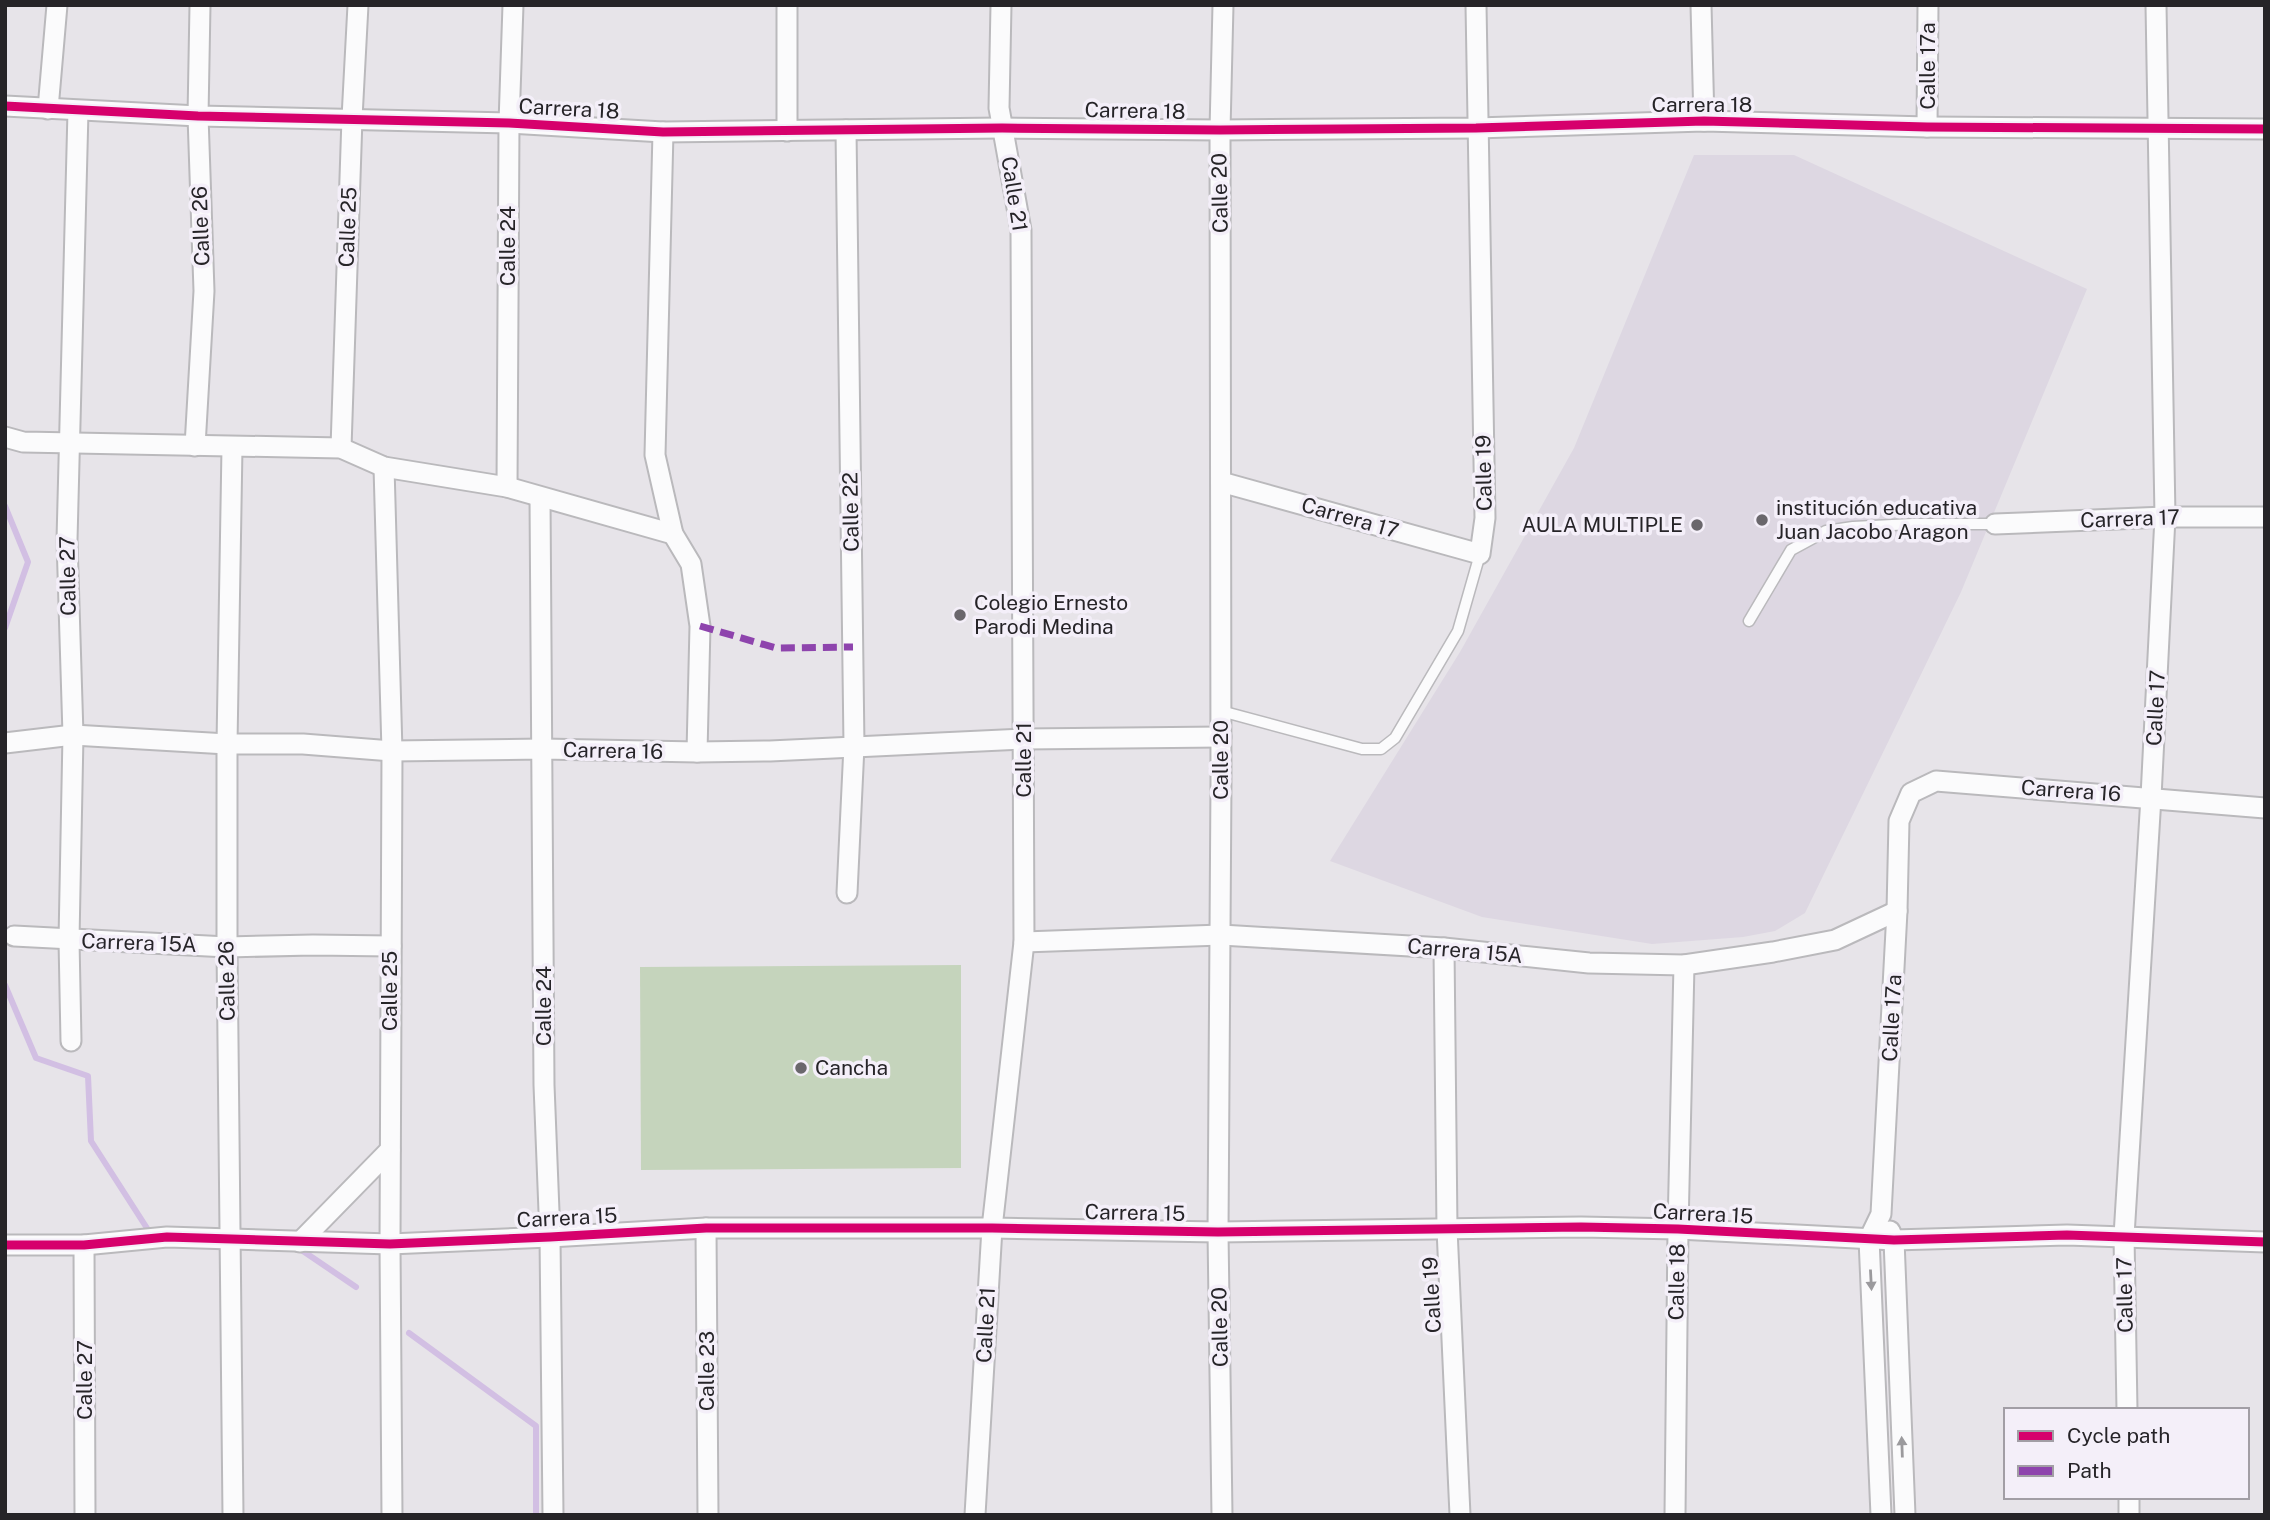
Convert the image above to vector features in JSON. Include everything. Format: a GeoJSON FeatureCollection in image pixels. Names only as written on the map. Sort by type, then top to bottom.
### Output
{"type":"FeatureCollection","features":[{"type":"Feature","properties":{"kind":"street"},"geometry":{"type":"LineString","coordinates":[[48,109],[57,5]]}},
{"type":"Feature","properties":{"kind":"street","name":"Calle 26"},"geometry":{"type":"LineString","coordinates":[[195,446],[204,291],[198,116],[200,5]]}},
{"type":"Feature","properties":{"kind":"street","name":"Calle 25"},"geometry":{"type":"LineString","coordinates":[[341,448],[358,5]]}},
{"type":"Feature","properties":{"kind":"street","name":"Calle 24"},"geometry":{"type":"LineString","coordinates":[[507,487],[509,123],[513,5]]}},
{"type":"Feature","properties":{"kind":"street"},"geometry":{"type":"LineString","coordinates":[[786,5],[787,131]]}},
{"type":"Feature","properties":{"kind":"street","name":"Calle 21"},"geometry":{"type":"LineString","coordinates":[[975,1515],[992,1228],[1024,942],[1021,230],[999,108],[1002,5]]}},
{"type":"Feature","properties":{"kind":"street","name":"Calle 20"},"geometry":{"type":"LineString","coordinates":[[1222,1515],[1218,1232],[1221,935],[1220,130],[1223,5]]}},
{"type":"Feature","properties":{"kind":"street","name":"Calle 19"},"geometry":{"type":"LineString","coordinates":[[1476,5],[1476,128],[1485,518],[1480,554]]}},
{"type":"Feature","properties":{"kind":"street"},"geometry":{"type":"LineString","coordinates":[[1701,5],[1704,121]]}},
{"type":"Feature","properties":{"kind":"street","name":"Calle 17a"},"geometry":{"type":"LineString","coordinates":[[1927,127],[1928,5]]}},
{"type":"Feature","properties":{"kind":"street","name":"Calle 17"},"geometry":{"type":"LineString","coordinates":[[2127,1408],[2124,1236],[2165,517],[2156,5]]}},
{"type":"Feature","properties":{"kind":"street","name":"Carrera 18"},"geometry":{"type":"LineString","coordinates":[[5,106],[198,116],[509,123],[663,131],[1476,128],[1704,121],[1927,127],[2265,129]]}},
{"type":"Feature","properties":{"kind":"street","name":"Calle 27"},"geometry":{"type":"LineString","coordinates":[[71,1041],[69,940],[73,735],[67,540],[78,111]]}},
{"type":"Feature","properties":{"kind":"street","name":"Calle 22"},"geometry":{"type":"LineString","coordinates":[[846,130],[854,746],[847,893]]}},
{"type":"Feature","properties":{"kind":"street"},"geometry":{"type":"LineString","coordinates":[[663,131],[655,455],[673,534],[691,564],[700,626],[697,752]]}},
{"type":"Feature","properties":{"kind":"street"},"geometry":{"type":"LineString","coordinates":[[5,437],[23,442],[341,448],[384,467],[507,487],[673,534]]}},
{"type":"Feature","properties":{"kind":"street","name":"Calle 26"},"geometry":{"type":"LineString","coordinates":[[232,447],[227,947],[233,1515]]}},
{"type":"Feature","properties":{"kind":"street","name":"Calle 25"},"geometry":{"type":"LineString","coordinates":[[384,467],[392,751],[392,1515]]}},
{"type":"Feature","properties":{"kind":"street","name":"Carrera 17"},"geometry":{"type":"LineString","coordinates":[[1221,482],[1480,554]]}},
{"type":"Feature","properties":{"kind":"street","name":"Calle 24"},"geometry":{"type":"LineString","coordinates":[[540,497],[544,1085],[550,1237],[553,1515]]}},
{"type":"Feature","properties":{"kind":"street","name":"Carrera 17"},"geometry":{"type":"LineString","coordinates":[[1995,524],[2165,517],[2265,517]]}},
{"type":"Feature","properties":{"kind":"street","name":"Carrera 16"},"geometry":{"type":"LineString","coordinates":[[5,743],[73,735],[227,744],[303,744],[392,751],[542,749],[697,752],[1024,739],[1221,737]]}},
{"type":"Feature","properties":{"kind":"street","name":"Carrera 16"},"geometry":{"type":"LineString","coordinates":[[1899,821],[1911,793],[1936,781],[2265,808]]}},
{"type":"Feature","properties":{"kind":"street","name":"Calle 17a"},"geometry":{"type":"LineString","coordinates":[[1881,1515],[1869,1239],[1881,1214],[1897,911],[1899,821]]}},
{"type":"Feature","properties":{"kind":"street","name":"Carrera 15A"},"geometry":{"type":"LineString","coordinates":[[1024,942],[1221,935],[1444,948],[1589,963],[1684,964],[1773,952],[1835,940],[1897,911]]}},
{"type":"Feature","properties":{"kind":"street","name":"Carrera 15A"},"geometry":{"type":"LineString","coordinates":[[14,936],[227,947],[391,946]]}},
{"type":"Feature","properties":{"kind":"street","name":"Calle 19"},"geometry":{"type":"LineString","coordinates":[[1444,948],[1447,1229],[1460,1515]]}},
{"type":"Feature","properties":{"kind":"street","name":"Calle 18"},"geometry":{"type":"LineString","coordinates":[[1675,1515],[1684,964]]}},
{"type":"Feature","properties":{"kind":"street"},"geometry":{"type":"LineString","coordinates":[[300,1242],[390,1150]]}},
{"type":"Feature","properties":{"kind":"street","name":"Calle 17a"},"geometry":{"type":"LineString","coordinates":[[1881,1214],[1894,1240],[1905,1515]]}},
{"type":"Feature","properties":{"kind":"street","name":"Carrera 15"},"geometry":{"type":"LineString","coordinates":[[5,1245],[84,1245],[167,1237],[390,1244],[706,1228],[992,1228],[1218,1232],[1581,1227],[1894,1240],[2067,1235],[2265,1242]]}},
{"type":"Feature","properties":{"kind":"street","name":"Calle 23"},"geometry":{"type":"LineString","coordinates":[[706,1228],[708,1515]]}},
{"type":"Feature","properties":{"kind":"street","name":"Calle 27"},"geometry":{"type":"LineString","coordinates":[[84,1245],[85,1515]]}},
{"type":"Feature","properties":{"kind":"lane"},"geometry":{"type":"LineString","coordinates":[[1749,621],[1791,550],[1826,531],[1912,524],[1995,524]]}},
{"type":"Feature","properties":{"kind":"lane","name":"Calle 19"},"geometry":{"type":"LineString","coordinates":[[1221,711],[1362,748],[1381,749],[1395,738],[1458,631],[1480,554]]}},
{"type":"Feature","properties":{"kind":"shaded area","name":"institución educativa Juan Jacobo Aragon"},"geometry":{"type":"Polygon","coordinates":[[[1694,155],[1794,155],[2087,289],[1961,592],[1805,913],[1775,931],[1743,937],[1652,944],[1482,917],[1330,861],[1460,652],[1574,448],[1694,155]]]}},
{"type":"Feature","properties":{"kind":"green space","name":"Cancha"},"geometry":{"type":"Polygon","coordinates":[[[961,965],[961,1168],[641,1170],[640,967],[961,965]]]}},
{"type":"Feature","properties":{"kind":"waterway"},"geometry":{"type":"LineString","coordinates":[[5,506],[28,562],[5,628]]}},
{"type":"Feature","properties":{"kind":"waterway"},"geometry":{"type":"LineString","coordinates":[[5,985],[36,1058],[88,1076],[91,1141],[152,1236]]}},
{"type":"Feature","properties":{"kind":"waterway"},"geometry":{"type":"LineString","coordinates":[[297,1247],[356,1287]]}},
{"type":"Feature","properties":{"kind":"waterway"},"geometry":{"type":"LineString","coordinates":[[409,1333],[536,1426],[536,1515]]}},
{"type":"Feature","properties":{"kind":"marked path"},"geometry":{"type":"LineString","coordinates":[[700,626],[776,648],[853,647]]}},
{"type":"Feature","properties":{"kind":"cycle path"},"geometry":{"type":"LineString","coordinates":[[5,106],[198,116],[509,123],[663,132],[1002,128],[1476,128],[1704,121],[1927,127],[2265,129]]}},
{"type":"Feature","properties":{"kind":"cycle path"},"geometry":{"type":"LineString","coordinates":[[5,1245],[84,1245],[167,1237],[390,1244],[706,1228],[992,1228],[1218,1232],[1581,1227],[1894,1240],[2067,1235],[2265,1242]]}},
{"type":"Feature","properties":{"kind":"place","name":"institución educativa Juan Jacobo Aragon"},"geometry":{"type":"Point","coordinates":[1762,520]}},
{"type":"Feature","properties":{"kind":"place","name":"AULA MULTIPLE"},"geometry":{"type":"Point","coordinates":[1697,525]}},
{"type":"Feature","properties":{"kind":"place","name":"Colegio Ernesto Parodi Medina"},"geometry":{"type":"Point","coordinates":[960,615]}},
{"type":"Feature","properties":{"kind":"place","name":"Cancha"},"geometry":{"type":"Point","coordinates":[801,1068]}}]}
